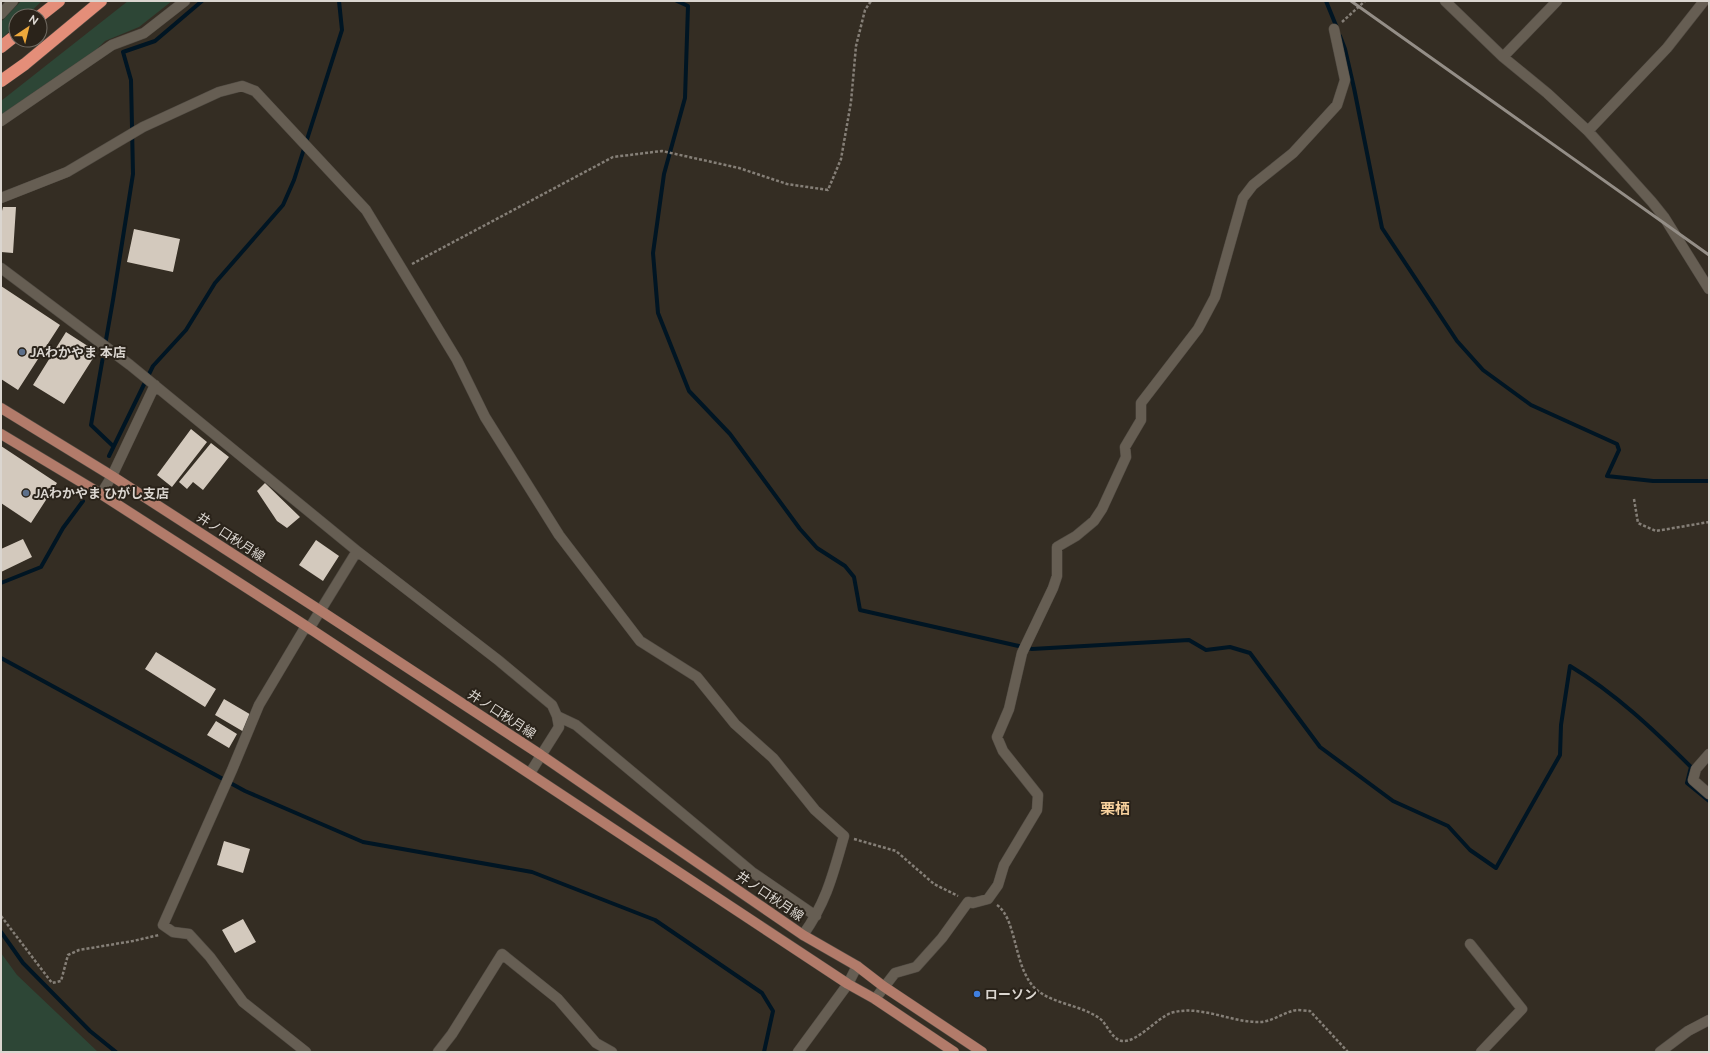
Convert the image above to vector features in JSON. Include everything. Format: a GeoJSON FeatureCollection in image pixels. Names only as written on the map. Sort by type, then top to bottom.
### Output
{"type":"FeatureCollection","features":[{"type":"Feature","properties":{"kind":"highway"},"geometry":{"type":"LineString","coordinates":[[48,10],[59,1]]}},
{"type":"Feature","properties":{"kind":"highway"},"geometry":{"type":"LineString","coordinates":[[1,81],[25,64],[101,1]]}},
{"type":"Feature","properties":{"kind":"main road","name":"井ノ口秋月線"},"geometry":{"type":"LineString","coordinates":[[1,408],[112,476],[321,611],[541,756],[803,935],[857,966],[883,986],[982,1052]]}},
{"type":"Feature","properties":{"kind":"main road"},"geometry":{"type":"LineString","coordinates":[[1,434],[101,494],[308,628],[848,984],[875,999],[954,1052]]}},
{"type":"Feature","properties":{"kind":"street"},"geometry":{"type":"LineString","coordinates":[[1,14],[13,1]]}},
{"type":"Feature","properties":{"kind":"street"},"geometry":{"type":"LineString","coordinates":[[1,121],[112,46],[144,33],[185,1]]}},
{"type":"Feature","properties":{"kind":"street"},"geometry":{"type":"LineString","coordinates":[[1445,1],[1503,57],[1588,131],[1664,217],[1709,289]]}},
{"type":"Feature","properties":{"kind":"street"},"geometry":{"type":"LineString","coordinates":[[1503,57],[1557,1]]}},
{"type":"Feature","properties":{"kind":"street"},"geometry":{"type":"LineString","coordinates":[[1588,131],[1667,48],[1704,1]]}},
{"type":"Feature","properties":{"kind":"street"},"geometry":{"type":"LineString","coordinates":[[875,999],[883,986],[895,973],[916,967],[942,938],[968,902],[973,903],[988,899],[998,885],[1004,865],[1037,810],[1038,795],[1003,750],[997,737],[1009,709],[1022,653],[1053,588],[1057,576],[1057,547],[1076,536],[1094,521],[1102,509],[1126,457],[1125,447],[1141,420],[1141,403],[1198,329],[1215,297],[1243,198],[1253,185],[1293,153],[1337,105],[1345,80],[1334,29]]}},
{"type":"Feature","properties":{"kind":"street"},"geometry":{"type":"LineString","coordinates":[[1,198],[66,172],[142,127],[219,92],[242,86],[255,91],[366,210],[457,360],[485,416],[559,535],[640,641],[697,677],[735,724],[773,758],[815,810],[844,836],[830,886],[816,916],[803,935]]}},
{"type":"Feature","properties":{"kind":"street"},"geometry":{"type":"LineString","coordinates":[[1,268],[155,385],[357,551],[498,660],[552,705],[557,716],[559,727],[530,773]]}},
{"type":"Feature","properties":{"kind":"street"},"geometry":{"type":"LineString","coordinates":[[101,494],[112,476],[155,385]]}},
{"type":"Feature","properties":{"kind":"street"},"geometry":{"type":"LineString","coordinates":[[306,1052],[243,1002],[210,957],[189,934],[173,932],[163,925],[232,770],[259,705],[308,628],[321,611],[357,551]]}},
{"type":"Feature","properties":{"kind":"street"},"geometry":{"type":"LineString","coordinates":[[557,716],[576,725],[752,872],[816,916]]}},
{"type":"Feature","properties":{"kind":"street"},"geometry":{"type":"LineString","coordinates":[[1709,754],[1696,769],[1693,780],[1709,794]]}},
{"type":"Feature","properties":{"kind":"street"},"geometry":{"type":"LineString","coordinates":[[1470,944],[1522,1009],[1481,1052]]}},
{"type":"Feature","properties":{"kind":"street"},"geometry":{"type":"LineString","coordinates":[[438,1052],[452,1034],[502,954],[558,999],[596,1042],[612,1052]]}},
{"type":"Feature","properties":{"kind":"street"},"geometry":{"type":"LineString","coordinates":[[798,1052],[848,984],[857,966]]}},
{"type":"Feature","properties":{"kind":"street"},"geometry":{"type":"LineString","coordinates":[[1660,1052],[1688,1031],[1709,1020]]}},
{"type":"Feature","properties":{"kind":"path"},"geometry":{"type":"LineString","coordinates":[[402,270],[613,157],[662,152],[739,168],[787,184],[828,190],[841,159],[851,102],[856,46],[865,10],[871,1]]}},
{"type":"Feature","properties":{"kind":"path"},"geometry":{"type":"LineString","coordinates":[[1334,29],[1365,1]]}},
{"type":"Feature","properties":{"kind":"path"},"geometry":{"type":"LineString","coordinates":[[1634,499],[1638,524],[1656,531],[1709,522]]}},
{"type":"Feature","properties":{"kind":"path"},"geometry":{"type":"LineString","coordinates":[[844,836],[896,851],[934,884],[968,902]]}},
{"type":"Feature","properties":{"kind":"path"},"geometry":{"type":"LineString","coordinates":[[988,899],[999,907],[1007,918],[1017,954],[1028,980],[1038,991],[1055,1000],[1086,1010],[1100,1018],[1116,1038],[1122,1041],[1133,1038],[1170,1014],[1186,1010],[1227,1018],[1262,1022],[1294,1010],[1299,1010],[1310,1011],[1348,1052]]}},
{"type":"Feature","properties":{"kind":"path"},"geometry":{"type":"LineString","coordinates":[[1,916],[52,983],[61,981],[68,955],[79,950],[133,941],[173,932]]}},
{"type":"Feature","properties":{"kind":"green space"},"geometry":{"type":"Polygon","coordinates":[[[21,1],[42,1],[35,8],[14,8],[21,1]]]}},
{"type":"Feature","properties":{"kind":"green space"},"geometry":{"type":"Polygon","coordinates":[[[128,1],[172,1],[139,27],[105,41],[89,57],[1,116],[1,101],[128,1]]]}},
{"type":"Feature","properties":{"kind":"green space"},"geometry":{"type":"Polygon","coordinates":[[[8,15],[8,32],[1,39],[1,22],[8,15]]]}},
{"type":"Feature","properties":{"kind":"green space"},"geometry":{"type":"Polygon","coordinates":[[[1,953],[17,975],[98,1052],[1,1052],[1,953]]]}},
{"type":"Feature","properties":{"kind":"building"},"geometry":{"type":"Polygon","coordinates":[[[3,207],[16,207],[13,253],[1,252],[1,211],[3,207]]]}},
{"type":"Feature","properties":{"kind":"building"},"geometry":{"type":"Polygon","coordinates":[[[134,229],[180,239],[173,272],[127,262],[134,229]]]}},
{"type":"Feature","properties":{"kind":"building","name":"JAわかやま 本店"},"geometry":{"type":"Polygon","coordinates":[[[1,286],[60,325],[18,390],[1,379],[1,286]]]}},
{"type":"Feature","properties":{"kind":"building"},"geometry":{"type":"Polygon","coordinates":[[[66,332],[97,352],[64,404],[33,385],[66,332]]]}},
{"type":"Feature","properties":{"kind":"building"},"geometry":{"type":"Polygon","coordinates":[[[191,429],[207,442],[172,487],[157,475],[191,429]]]}},
{"type":"Feature","properties":{"kind":"building"},"geometry":{"type":"Polygon","coordinates":[[[211,443],[229,457],[203,490],[193,482],[187,489],[179,482],[211,443]]]}},
{"type":"Feature","properties":{"kind":"building","name":"JAわかやま ひがし支店"},"geometry":{"type":"Polygon","coordinates":[[[1,446],[57,483],[31,523],[1,503],[1,446]]]}},
{"type":"Feature","properties":{"kind":"building"},"geometry":{"type":"Polygon","coordinates":[[[265,483],[300,517],[287,528],[277,521],[257,491],[265,483]]]}},
{"type":"Feature","properties":{"kind":"building"},"geometry":{"type":"Polygon","coordinates":[[[23,539],[32,557],[1,572],[1,549],[23,539]]]}},
{"type":"Feature","properties":{"kind":"building"},"geometry":{"type":"Polygon","coordinates":[[[316,540],[339,556],[323,581],[299,565],[316,540]]]}},
{"type":"Feature","properties":{"kind":"building"},"geometry":{"type":"Polygon","coordinates":[[[156,652],[216,689],[205,707],[145,669],[156,652]]]}},
{"type":"Feature","properties":{"kind":"building"},"geometry":{"type":"Polygon","coordinates":[[[224,699],[253,716],[244,732],[215,715],[224,699]]]}},
{"type":"Feature","properties":{"kind":"building"},"geometry":{"type":"Polygon","coordinates":[[[216,721],[237,734],[229,748],[207,735],[216,721]]]}},
{"type":"Feature","properties":{"kind":"building"},"geometry":{"type":"Polygon","coordinates":[[[224,841],[250,849],[243,873],[217,865],[224,841]]]}},
{"type":"Feature","properties":{"kind":"building"},"geometry":{"type":"Polygon","coordinates":[[[243,919],[256,942],[235,953],[222,930],[243,919]]]}},
{"type":"Feature","properties":{"kind":"waterway"},"geometry":{"type":"LineString","coordinates":[[113,446],[91,425],[133,174],[131,80],[123,52],[155,41],[202,1]]}},
{"type":"Feature","properties":{"kind":"waterway"},"geometry":{"type":"LineString","coordinates":[[109,456],[153,366],[186,330],[215,283],[283,205],[294,180],[342,30],[339,1]]}},
{"type":"Feature","properties":{"kind":"waterway"},"geometry":{"type":"LineString","coordinates":[[677,1],[688,6],[685,98],[664,174],[653,253],[658,313],[689,391],[730,434],[800,529],[817,548],[845,566],[854,577],[860,610],[1032,649],[1189,640],[1206,650],[1230,647],[1250,653],[1320,747],[1393,801],[1448,826],[1470,850],[1496,868],[1560,755],[1561,725],[1570,666],[1618,700],[1677,753],[1691,767],[1687,783],[1709,801]]}},
{"type":"Feature","properties":{"kind":"waterway"},"geometry":{"type":"LineString","coordinates":[[1326,1],[1337,28]]}},
{"type":"Feature","properties":{"kind":"waterway"},"geometry":{"type":"LineString","coordinates":[[1340,36],[1345,49],[1354,88],[1382,228],[1457,341],[1483,370],[1531,405],[1617,444],[1619,450],[1607,476],[1653,481],[1709,481]]}},
{"type":"Feature","properties":{"kind":"waterway"},"geometry":{"type":"LineString","coordinates":[[1,583],[41,567],[63,528],[83,501]]}},
{"type":"Feature","properties":{"kind":"waterway"},"geometry":{"type":"LineString","coordinates":[[1,658],[245,791],[363,842],[532,872],[655,920],[762,993],[773,1011],[764,1052]]}},
{"type":"Feature","properties":{"kind":"waterway"},"geometry":{"type":"LineString","coordinates":[[1,932],[23,963],[90,1031],[116,1052]]}},
{"type":"Feature","properties":{"kind":"railway"},"geometry":{"type":"LineString","coordinates":[[1351,1],[1709,255]]}},
{"type":"Feature","properties":{"kind":"place","name":"JAわかやま 本店"},"geometry":{"type":"Point","coordinates":[22,352]}},
{"type":"Feature","properties":{"kind":"place","name":"JAわかやま ひがし支店"},"geometry":{"type":"Point","coordinates":[26,493]}},
{"type":"Feature","properties":{"kind":"place","name":"ローソン"},"geometry":{"type":"Point","coordinates":[977,994]}},
{"type":"Feature","properties":{"kind":"district","name":"栗栖"},"geometry":{"type":"Point","coordinates":[1115,809]}}]}
